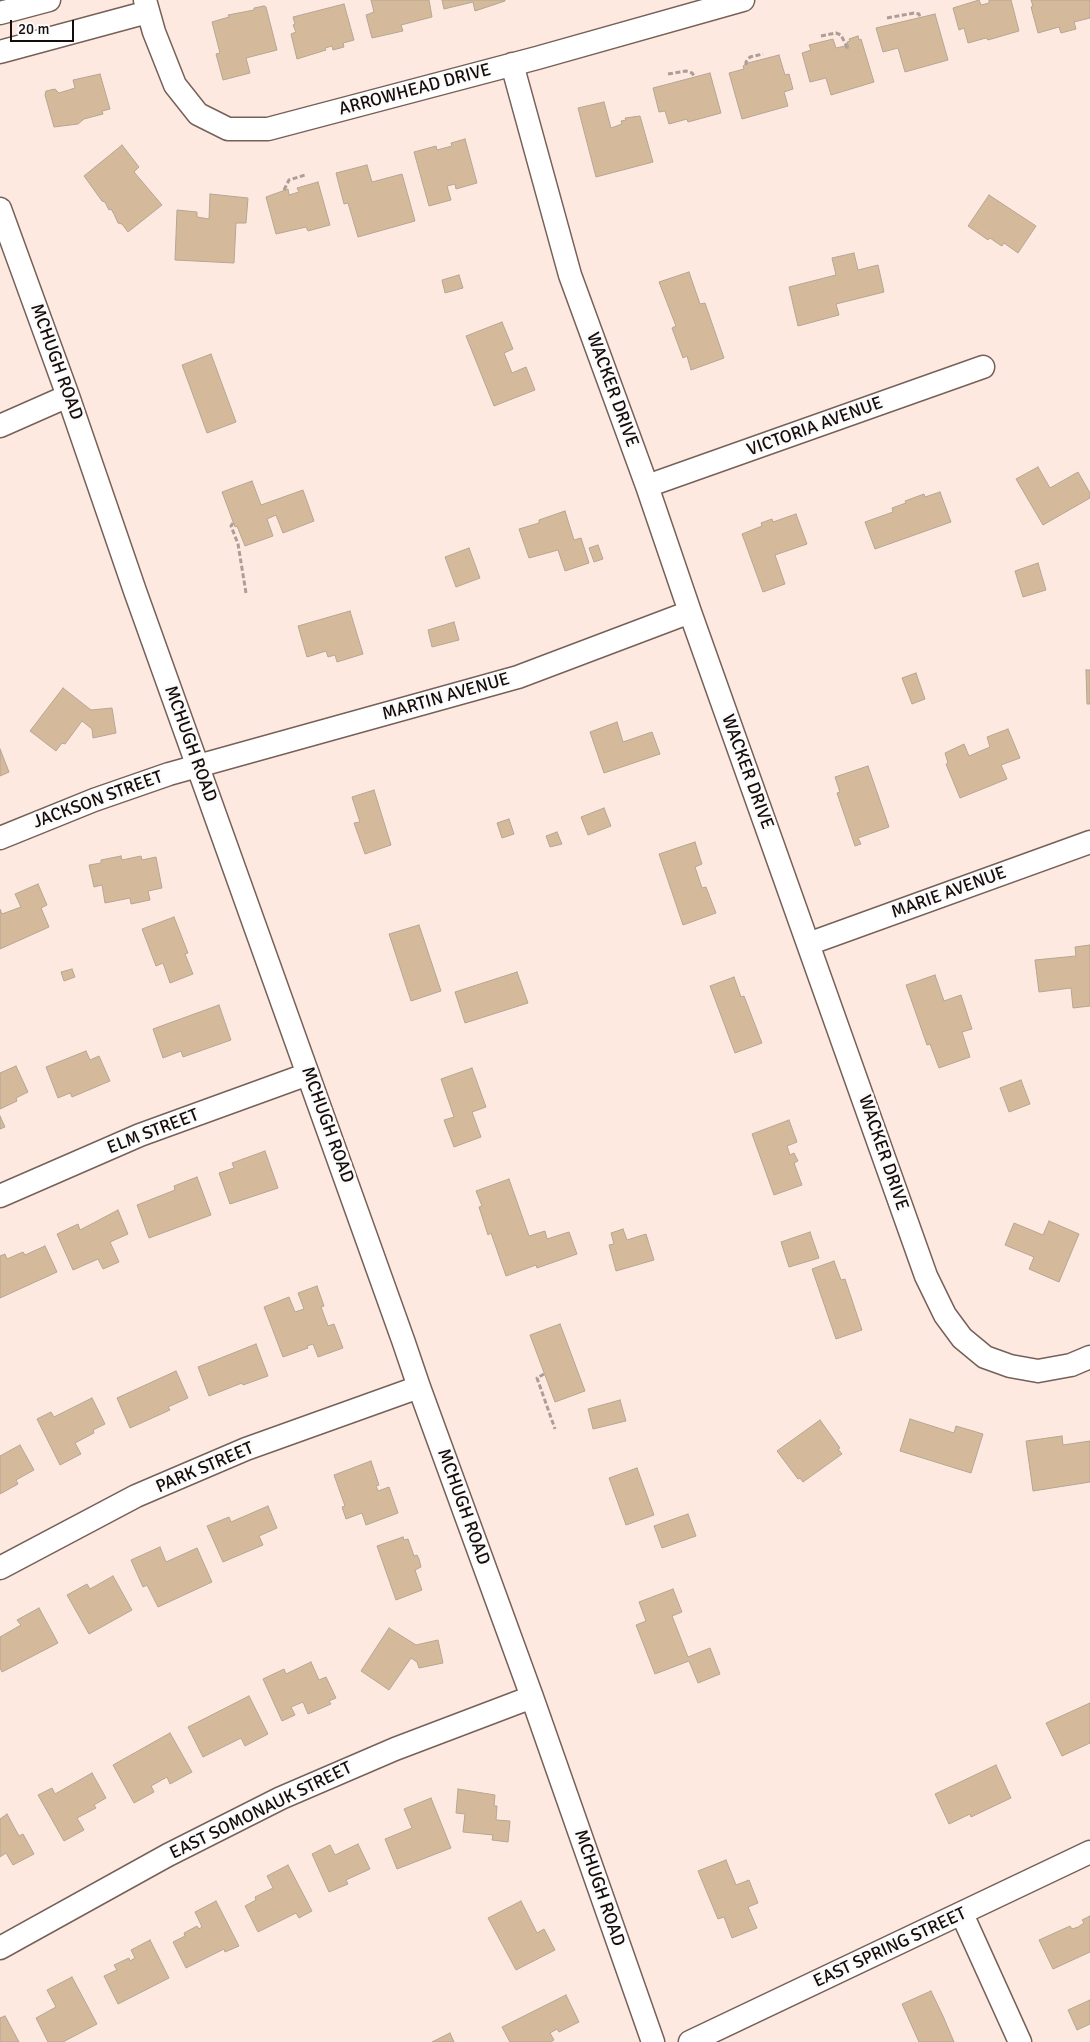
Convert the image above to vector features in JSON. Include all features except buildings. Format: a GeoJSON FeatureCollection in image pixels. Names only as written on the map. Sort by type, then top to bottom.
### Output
{"type":"FeatureCollection","features":[{"type":"Feature","properties":{"kind":"street"},"geometry":{"type":"LineString","coordinates":[[0,13],[49,0]]}},
{"type":"Feature","properties":{"kind":"street","name":"ARROWHEAD DRIVE"},"geometry":{"type":"LineString","coordinates":[[146,6],[175,85],[198,114],[228,129],[268,130],[743,0]]}},
{"type":"Feature","properties":{"kind":"street"},"geometry":{"type":"LineString","coordinates":[[0,52],[146,6]]}},
{"type":"Feature","properties":{"kind":"street","name":"WACKER DRIVE"},"geometry":{"type":"LineString","coordinates":[[512,64],[570,275],[647,486],[926,1276],[945,1315],[962,1338],[985,1357],[1010,1366],[1038,1371],[1071,1365],[1090,1357]]}},
{"type":"Feature","properties":{"kind":"street","name":"MCHUGH ROAD"},"geometry":{"type":"LineString","coordinates":[[0,209],[419,1387],[532,1697],[653,2042]]}},
{"type":"Feature","properties":{"kind":"street","name":"VICTORIA AVENUE"},"geometry":{"type":"LineString","coordinates":[[647,486],[983,367]]}},
{"type":"Feature","properties":{"kind":"street"},"geometry":{"type":"LineString","coordinates":[[0,426],[68,396]]}},
{"type":"Feature","properties":{"kind":"street","name":"MARTIN AVENUE"},"geometry":{"type":"LineString","coordinates":[[197,765],[518,677],[690,612]]}},
{"type":"Feature","properties":{"kind":"street","name":"JACKSON STREET"},"geometry":{"type":"LineString","coordinates":[[0,838],[94,800],[197,765]]}},
{"type":"Feature","properties":{"kind":"street","name":"MARIE AVENUE"},"geometry":{"type":"LineString","coordinates":[[808,944],[1090,842]]}},
{"type":"Feature","properties":{"kind":"street","name":"ELM STREET"},"geometry":{"type":"LineString","coordinates":[[0,1196],[140,1135],[308,1074]]}},
{"type":"Feature","properties":{"kind":"street","name":"PARK STREET"},"geometry":{"type":"LineString","coordinates":[[0,1568],[153,1489],[246,1449],[419,1387]]}},
{"type":"Feature","properties":{"kind":"street","name":"EAST SOMONAUK STREET"},"geometry":{"type":"LineString","coordinates":[[0,1948],[168,1855],[281,1798],[395,1749],[532,1697]]}},
{"type":"Feature","properties":{"kind":"street","name":"EAST SPRING STREET"},"geometry":{"type":"LineString","coordinates":[[690,2042],[1090,1852]]}},
{"type":"Feature","properties":{"kind":"street"},"geometry":{"type":"LineString","coordinates":[[962,1914],[1020,2042]]}},
{"type":"Feature","properties":{"kind":"path"},"geometry":{"type":"LineString","coordinates":[[887,18],[914,13],[919,14],[920,18]]}},
{"type":"Feature","properties":{"kind":"path"},"geometry":{"type":"LineString","coordinates":[[821,36],[836,33],[841,35],[848,48]]}},
{"type":"Feature","properties":{"kind":"path"},"geometry":{"type":"LineString","coordinates":[[746,65],[750,57],[763,54]]}},
{"type":"Feature","properties":{"kind":"path"},"geometry":{"type":"LineString","coordinates":[[668,74],[686,71],[692,73],[695,78]]}},
{"type":"Feature","properties":{"kind":"path"},"geometry":{"type":"LineString","coordinates":[[284,190],[289,180],[304,175]]}},
{"type":"Feature","properties":{"kind":"path"},"geometry":{"type":"LineString","coordinates":[[233,523],[231,526],[238,544],[246,593]]}},
{"type":"Feature","properties":{"kind":"path"},"geometry":{"type":"LineString","coordinates":[[544,1374],[537,1378],[555,1429]]}}]}
